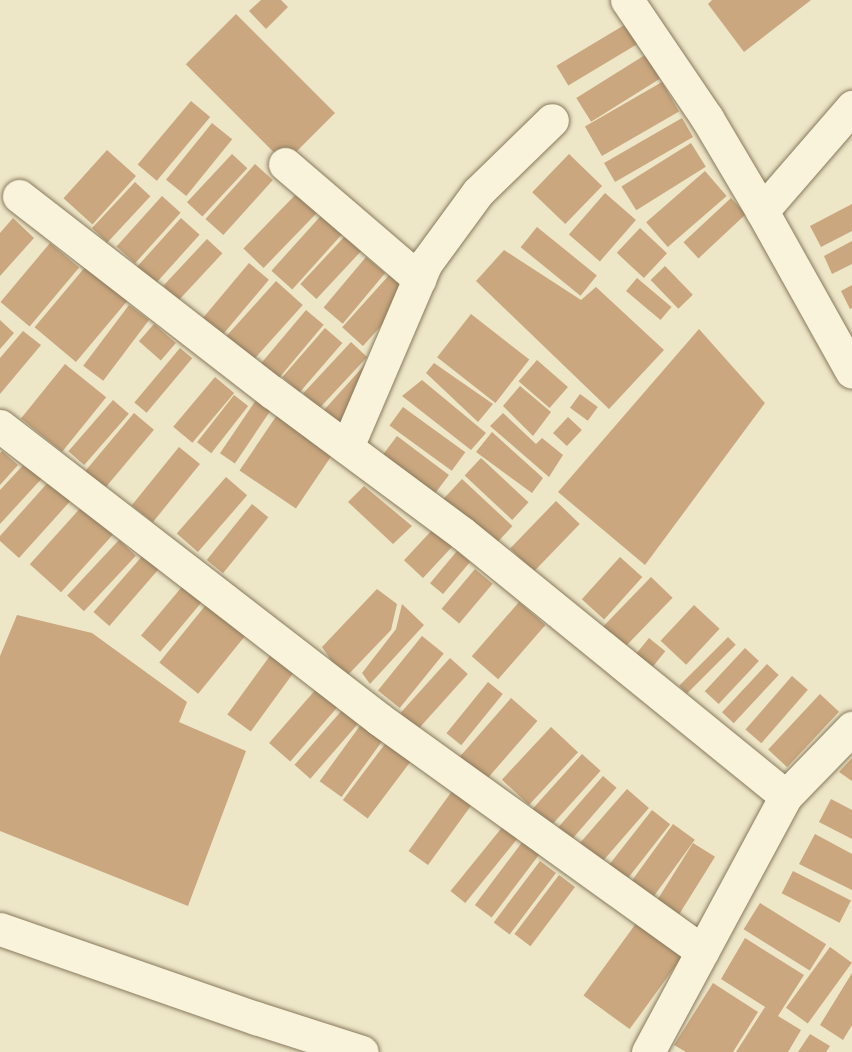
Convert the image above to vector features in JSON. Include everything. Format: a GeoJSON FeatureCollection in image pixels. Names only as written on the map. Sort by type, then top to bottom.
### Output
{"type":"FeatureCollection","features":[{"type":"Feature","properties":{"kind":"street"},"geometry":{"type":"LineString","coordinates":[[627,0],[707,118],[852,372]]}},
{"type":"Feature","properties":{"kind":"street"},"geometry":{"type":"LineString","coordinates":[[762,211],[795,170],[852,107]]}},
{"type":"Feature","properties":{"kind":"street"},"geometry":{"type":"LineString","coordinates":[[347,447],[426,263],[478,192],[552,120]]}},
{"type":"Feature","properties":{"kind":"street"},"geometry":{"type":"LineString","coordinates":[[285,164],[419,279]]}},
{"type":"Feature","properties":{"kind":"street"},"geometry":{"type":"LineString","coordinates":[[19,196],[462,533],[786,796]]}},
{"type":"Feature","properties":{"kind":"street"},"geometry":{"type":"LineString","coordinates":[[0,426],[378,719],[702,951]]}},
{"type":"Feature","properties":{"kind":"street"},"geometry":{"type":"LineString","coordinates":[[648,1052],[786,796],[852,728]]}},
{"type":"Feature","properties":{"kind":"street"},"geometry":{"type":"LineString","coordinates":[[0,929],[256,1018],[362,1052]]}},
{"type":"Feature","properties":{"kind":"building"},"geometry":{"type":"Polygon","coordinates":[[[261,0],[281,0],[288,7],[266,29],[249,11],[261,0]]]}},
{"type":"Feature","properties":{"kind":"building"},"geometry":{"type":"Polygon","coordinates":[[[712,0],[811,0],[744,52],[708,4],[712,0]]]}},
{"type":"Feature","properties":{"kind":"building"},"geometry":{"type":"Polygon","coordinates":[[[236,14],[335,113],[285,163],[186,64],[236,14]]]}},
{"type":"Feature","properties":{"kind":"building"},"geometry":{"type":"Polygon","coordinates":[[[631,21],[643,41],[568,86],[556,66],[631,21]]]}},
{"type":"Feature","properties":{"kind":"building"},"geometry":{"type":"Polygon","coordinates":[[[645,55],[660,79],[591,122],[576,98],[645,55]]]}},
{"type":"Feature","properties":{"kind":"building"},"geometry":{"type":"Polygon","coordinates":[[[662,82],[679,111],[602,156],[585,126],[662,82]]]}},
{"type":"Feature","properties":{"kind":"building"},"geometry":{"type":"Polygon","coordinates":[[[191,101],[210,117],[157,181],[138,165],[191,101]]]}},
{"type":"Feature","properties":{"kind":"building"},"geometry":{"type":"Polygon","coordinates":[[[682,118],[693,137],[615,182],[604,163],[682,118]]]}},
{"type":"Feature","properties":{"kind":"building"},"geometry":{"type":"Polygon","coordinates":[[[212,123],[232,139],[186,196],[166,180],[212,123]]]}},
{"type":"Feature","properties":{"kind":"building"},"geometry":{"type":"Polygon","coordinates":[[[691,143],[706,167],[636,210],[621,186],[691,143]]]}},
{"type":"Feature","properties":{"kind":"building"},"geometry":{"type":"Polygon","coordinates":[[[107,150],[136,176],[92,224],[64,198],[107,150]]]}},
{"type":"Feature","properties":{"kind":"building"},"geometry":{"type":"Polygon","coordinates":[[[232,154],[247,168],[202,217],[187,202],[232,154]]]}},
{"type":"Feature","properties":{"kind":"building"},"geometry":{"type":"Polygon","coordinates":[[[569,154],[602,186],[565,224],[532,192],[569,154]]]}},
{"type":"Feature","properties":{"kind":"building"},"geometry":{"type":"Polygon","coordinates":[[[255,164],[273,180],[223,235],[205,219],[255,164]]]}},
{"type":"Feature","properties":{"kind":"building"},"geometry":{"type":"Polygon","coordinates":[[[705,171],[727,196],[668,247],[646,222],[705,171]]]}},
{"type":"Feature","properties":{"kind":"building"},"geometry":{"type":"Polygon","coordinates":[[[135,182],[150,196],[107,242],[92,228],[135,182]]]}},
{"type":"Feature","properties":{"kind":"building"},"geometry":{"type":"Polygon","coordinates":[[[299,191],[319,210],[264,268],[243,249],[299,191]]]}},
{"type":"Feature","properties":{"kind":"building"},"geometry":{"type":"Polygon","coordinates":[[[605,193],[636,220],[600,261],[569,235],[605,193]]]}},
{"type":"Feature","properties":{"kind":"building"},"geometry":{"type":"Polygon","coordinates":[[[162,196],[181,213],[135,263],[116,247],[162,196]]]}},
{"type":"Feature","properties":{"kind":"building"},"geometry":{"type":"Polygon","coordinates":[[[731,198],[746,214],[698,258],[683,242],[731,198]]]}},
{"type":"Feature","properties":{"kind":"building"},"geometry":{"type":"Polygon","coordinates":[[[852,204],[852,231],[821,247],[810,226],[852,204]]]}},
{"type":"Feature","properties":{"kind":"building"},"geometry":{"type":"Polygon","coordinates":[[[327,209],[348,228],[292,289],[271,271],[327,209]]]}},
{"type":"Feature","properties":{"kind":"building"},"geometry":{"type":"Polygon","coordinates":[[[13,218],[34,238],[0,276],[0,233],[13,218]]]}},
{"type":"Feature","properties":{"kind":"building"},"geometry":{"type":"Polygon","coordinates":[[[181,218],[200,235],[150,290],[131,273],[181,218]]]}},
{"type":"Feature","properties":{"kind":"building"},"geometry":{"type":"Polygon","coordinates":[[[537,227],[597,275],[580,296],[521,247],[537,227]]]}},
{"type":"Feature","properties":{"kind":"building"},"geometry":{"type":"Polygon","coordinates":[[[640,228],[667,253],[644,278],[617,253],[640,228]]]}},
{"type":"Feature","properties":{"kind":"building"},"geometry":{"type":"Polygon","coordinates":[[[346,235],[362,250],[316,299],[300,284],[346,235]]]}},
{"type":"Feature","properties":{"kind":"building"},"geometry":{"type":"Polygon","coordinates":[[[207,239],[222,253],[179,300],[163,286],[207,239]]]}},
{"type":"Feature","properties":{"kind":"building"},"geometry":{"type":"Polygon","coordinates":[[[852,241],[852,264],[832,274],[824,256],[852,241]]]}},
{"type":"Feature","properties":{"kind":"building"},"geometry":{"type":"Polygon","coordinates":[[[50,243],[79,267],[30,326],[1,302],[50,243]]]}},
{"type":"Feature","properties":{"kind":"building"},"geometry":{"type":"Polygon","coordinates":[[[504,250],[581,300],[596,287],[664,350],[609,409],[476,281],[504,250]]]}},
{"type":"Feature","properties":{"kind":"building"},"geometry":{"type":"Polygon","coordinates":[[[366,257],[385,273],[343,324],[324,308],[366,257]]]}},
{"type":"Feature","properties":{"kind":"building"},"geometry":{"type":"Polygon","coordinates":[[[249,263],[269,280],[223,335],[203,318],[249,263]]]}},
{"type":"Feature","properties":{"kind":"building"},"geometry":{"type":"Polygon","coordinates":[[[86,266],[127,301],[76,362],[35,327],[86,266]]]}},
{"type":"Feature","properties":{"kind":"building"},"geometry":{"type":"Polygon","coordinates":[[[665,266],[693,295],[678,309],[651,280],[665,266]]]}},
{"type":"Feature","properties":{"kind":"building"},"geometry":{"type":"Polygon","coordinates":[[[391,273],[412,292],[363,346],[342,327],[391,273]]]}},
{"type":"Feature","properties":{"kind":"building"},"geometry":{"type":"Polygon","coordinates":[[[637,278],[671,307],[661,320],[626,291],[637,278]]]}},
{"type":"Feature","properties":{"kind":"building"},"geometry":{"type":"Polygon","coordinates":[[[276,281],[303,305],[252,362],[225,337],[276,281]]]}},
{"type":"Feature","properties":{"kind":"building"},"geometry":{"type":"Polygon","coordinates":[[[852,285],[852,308],[850,309],[841,291],[852,285]]]}},
{"type":"Feature","properties":{"kind":"building"},"geometry":{"type":"Polygon","coordinates":[[[129,305],[149,320],[103,381],[83,366],[129,305]]]}},
{"type":"Feature","properties":{"kind":"building"},"geometry":{"type":"Polygon","coordinates":[[[306,310],[324,325],[279,378],[261,364],[306,310]]]}},
{"type":"Feature","properties":{"kind":"building"},"geometry":{"type":"Polygon","coordinates":[[[471,314],[529,360],[495,403],[437,357],[471,314]]]}},
{"type":"Feature","properties":{"kind":"building"},"geometry":{"type":"Polygon","coordinates":[[[0,320],[14,333],[0,349],[0,320]]]}},
{"type":"Feature","properties":{"kind":"building"},"geometry":{"type":"Polygon","coordinates":[[[154,324],[176,343],[161,360],[139,341],[154,324]]]}},
{"type":"Feature","properties":{"kind":"building"},"geometry":{"type":"Polygon","coordinates":[[[325,328],[342,343],[300,392],[282,377],[325,328]]]}},
{"type":"Feature","properties":{"kind":"building"},"geometry":{"type":"Polygon","coordinates":[[[699,329],[765,403],[645,565],[558,492],[699,329]]]}},
{"type":"Feature","properties":{"kind":"building"},"geometry":{"type":"Polygon","coordinates":[[[23,331],[41,345],[0,394],[0,358],[23,331]]]}},
{"type":"Feature","properties":{"kind":"building"},"geometry":{"type":"Polygon","coordinates":[[[351,342],[367,357],[319,408],[303,393],[351,342]]]}},
{"type":"Feature","properties":{"kind":"building"},"geometry":{"type":"Polygon","coordinates":[[[180,348],[192,358],[147,413],[134,402],[180,348]]]}},
{"type":"Feature","properties":{"kind":"building"},"geometry":{"type":"Polygon","coordinates":[[[371,358],[342,426],[324,410],[371,358]]]}},
{"type":"Feature","properties":{"kind":"building"},"geometry":{"type":"Polygon","coordinates":[[[537,360],[568,387],[550,408],[519,381],[537,360]]]}},
{"type":"Feature","properties":{"kind":"building"},"geometry":{"type":"Polygon","coordinates":[[[434,363],[493,404],[478,422],[426,373],[434,363]]]}},
{"type":"Feature","properties":{"kind":"building"},"geometry":{"type":"Polygon","coordinates":[[[65,364],[106,397],[62,452],[21,418],[65,364]]]}},
{"type":"Feature","properties":{"kind":"building"},"geometry":{"type":"Polygon","coordinates":[[[215,377],[234,393],[192,443],[173,427],[215,377]]]}},
{"type":"Feature","properties":{"kind":"building"},"geometry":{"type":"Polygon","coordinates":[[[422,380],[486,433],[471,450],[402,396],[422,380]]]}},
{"type":"Feature","properties":{"kind":"building"},"geometry":{"type":"Polygon","coordinates":[[[520,386],[551,412],[533,436],[503,406],[520,386]]]}},
{"type":"Feature","properties":{"kind":"building"},"geometry":{"type":"Polygon","coordinates":[[[580,394],[598,407],[588,421],[570,408],[580,394]]]}},
{"type":"Feature","properties":{"kind":"building"},"geometry":{"type":"Polygon","coordinates":[[[234,395],[248,406],[211,453],[197,442],[234,395]]]}},
{"type":"Feature","properties":{"kind":"building"},"geometry":{"type":"Polygon","coordinates":[[[258,397],[273,407],[235,463],[220,453],[258,397]]]}},
{"type":"Feature","properties":{"kind":"building"},"geometry":{"type":"Polygon","coordinates":[[[113,400],[129,414],[84,465],[68,451],[113,400]]]}},
{"type":"Feature","properties":{"kind":"building"},"geometry":{"type":"Polygon","coordinates":[[[403,407],[465,452],[452,471],[389,426],[403,407]]]}},
{"type":"Feature","properties":{"kind":"building"},"geometry":{"type":"Polygon","coordinates":[[[134,413],[154,430],[105,488],[85,471],[134,413]]]}},
{"type":"Feature","properties":{"kind":"building"},"geometry":{"type":"Polygon","coordinates":[[[503,413],[536,444],[542,438],[563,455],[549,477],[490,426],[503,413]]]}},
{"type":"Feature","properties":{"kind":"building"},"geometry":{"type":"Polygon","coordinates":[[[277,415],[333,453],[296,509],[240,471],[277,415]]]}},
{"type":"Feature","properties":{"kind":"building"},"geometry":{"type":"Polygon","coordinates":[[[568,417],[582,430],[567,446],[553,433],[568,417]]]}},
{"type":"Feature","properties":{"kind":"building"},"geometry":{"type":"Polygon","coordinates":[[[492,432],[543,478],[532,493],[476,452],[492,432]]]}},
{"type":"Feature","properties":{"kind":"building"},"geometry":{"type":"Polygon","coordinates":[[[397,436],[449,475],[434,494],[383,455],[397,436]]]}},
{"type":"Feature","properties":{"kind":"building"},"geometry":{"type":"Polygon","coordinates":[[[179,447],[200,464],[153,522],[132,505],[179,447]]]}},
{"type":"Feature","properties":{"kind":"building"},"geometry":{"type":"Polygon","coordinates":[[[2,451],[18,465],[0,485],[0,453],[2,451]]]}},
{"type":"Feature","properties":{"kind":"building"},"geometry":{"type":"Polygon","coordinates":[[[481,458],[529,502],[512,520],[465,476],[481,458]]]}},
{"type":"Feature","properties":{"kind":"building"},"geometry":{"type":"Polygon","coordinates":[[[27,461],[44,476],[0,524],[0,490],[27,461]]]}},
{"type":"Feature","properties":{"kind":"building"},"geometry":{"type":"Polygon","coordinates":[[[226,477],[247,495],[198,552],[177,534],[226,477]]]}},
{"type":"Feature","properties":{"kind":"building"},"geometry":{"type":"Polygon","coordinates":[[[51,479],[73,498],[19,558],[0,541],[0,536],[51,479]]]}},
{"type":"Feature","properties":{"kind":"building"},"geometry":{"type":"Polygon","coordinates":[[[462,479],[512,526],[493,547],[443,499],[462,479]]]}},
{"type":"Feature","properties":{"kind":"building"},"geometry":{"type":"Polygon","coordinates":[[[364,486],[412,526],[393,544],[348,502],[364,486]]]}},
{"type":"Feature","properties":{"kind":"building"},"geometry":{"type":"Polygon","coordinates":[[[556,501],[580,524],[534,571],[510,548],[556,501]]]}},
{"type":"Feature","properties":{"kind":"building"},"geometry":{"type":"Polygon","coordinates":[[[84,504],[115,532],[61,592],[30,564],[84,504]]]}},
{"type":"Feature","properties":{"kind":"building"},"geometry":{"type":"Polygon","coordinates":[[[252,504],[268,517],[223,573],[207,560],[252,504]]]}},
{"type":"Feature","properties":{"kind":"building"},"geometry":{"type":"Polygon","coordinates":[[[434,528],[453,546],[423,578],[404,560],[434,528]]]}},
{"type":"Feature","properties":{"kind":"building"},"geometry":{"type":"Polygon","coordinates":[[[119,540],[136,556],[84,611],[67,596],[119,540]]]}},
{"type":"Feature","properties":{"kind":"building"},"geometry":{"type":"Polygon","coordinates":[[[457,551],[470,562],[443,594],[430,583],[457,551]]]}},
{"type":"Feature","properties":{"kind":"building"},"geometry":{"type":"Polygon","coordinates":[[[144,554],[160,568],[109,626],[93,612],[144,554]]]}},
{"type":"Feature","properties":{"kind":"building"},"geometry":{"type":"Polygon","coordinates":[[[620,557],[642,577],[604,619],[582,599],[620,557]]]}},
{"type":"Feature","properties":{"kind":"building"},"geometry":{"type":"Polygon","coordinates":[[[475,569],[493,584],[459,624],[442,609],[475,569]]]}},
{"type":"Feature","properties":{"kind":"building"},"geometry":{"type":"Polygon","coordinates":[[[651,577],[673,598],[616,656],[595,635],[651,577]]]}},
{"type":"Feature","properties":{"kind":"building"},"geometry":{"type":"Polygon","coordinates":[[[186,582],[205,598],[160,652],[141,636],[186,582]]]}},
{"type":"Feature","properties":{"kind":"building"},"geometry":{"type":"Polygon","coordinates":[[[377,589],[397,604],[391,630],[344,679],[322,647],[377,589]]]}},
{"type":"Feature","properties":{"kind":"building"},"geometry":{"type":"Polygon","coordinates":[[[209,601],[248,632],[198,694],[159,662],[209,601]]]}},
{"type":"Feature","properties":{"kind":"building"},"geometry":{"type":"Polygon","coordinates":[[[519,602],[545,625],[498,679],[472,656],[519,602]]]}},
{"type":"Feature","properties":{"kind":"building"},"geometry":{"type":"Polygon","coordinates":[[[402,604],[424,625],[370,684],[362,673],[396,629],[402,604]]]}},
{"type":"Feature","properties":{"kind":"building"},"geometry":{"type":"Polygon","coordinates":[[[694,605],[720,629],[686,665],[661,641],[694,605]]]}},
{"type":"Feature","properties":{"kind":"building"},"geometry":{"type":"Polygon","coordinates":[[[17,615],[92,633],[187,702],[179,722],[246,751],[188,906],[0,831],[0,656],[17,615]]]}},
{"type":"Feature","properties":{"kind":"building"},"geometry":{"type":"Polygon","coordinates":[[[422,636],[444,654],[400,708],[378,690],[422,636]]]}},
{"type":"Feature","properties":{"kind":"building"},"geometry":{"type":"Polygon","coordinates":[[[728,637],[736,645],[687,694],[679,686],[728,637]]]}},
{"type":"Feature","properties":{"kind":"building"},"geometry":{"type":"Polygon","coordinates":[[[649,638],[665,651],[646,675],[629,662],[649,638]]]}},
{"type":"Feature","properties":{"kind":"building"},"geometry":{"type":"Polygon","coordinates":[[[745,648],[759,661],[719,704],[705,691],[745,648]]]}},
{"type":"Feature","properties":{"kind":"building"},"geometry":{"type":"Polygon","coordinates":[[[272,653],[295,670],[251,732],[227,714],[272,653]]]}},
{"type":"Feature","properties":{"kind":"building"},"geometry":{"type":"Polygon","coordinates":[[[450,658],[468,674],[418,729],[400,713],[450,658]]]}},
{"type":"Feature","properties":{"kind":"building"},"geometry":{"type":"Polygon","coordinates":[[[767,664],[779,675],[734,723],[722,712],[767,664]]]}},
{"type":"Feature","properties":{"kind":"building"},"geometry":{"type":"Polygon","coordinates":[[[792,676],[808,690],[761,743],[745,730],[792,676]]]}},
{"type":"Feature","properties":{"kind":"building"},"geometry":{"type":"Polygon","coordinates":[[[488,682],[503,694],[461,745],[446,733],[488,682]]]}},
{"type":"Feature","properties":{"kind":"building"},"geometry":{"type":"Polygon","coordinates":[[[317,688],[338,706],[290,761],[269,743],[317,688]]]}},
{"type":"Feature","properties":{"kind":"building"},"geometry":{"type":"Polygon","coordinates":[[[820,694],[839,712],[787,767],[768,750],[820,694]]]}},
{"type":"Feature","properties":{"kind":"building"},"geometry":{"type":"Polygon","coordinates":[[[511,698],[537,721],[486,780],[460,757],[511,698]]]}},
{"type":"Feature","properties":{"kind":"building"},"geometry":{"type":"Polygon","coordinates":[[[343,709],[359,723],[310,779],[294,765],[343,709]]]}},
{"type":"Feature","properties":{"kind":"building"},"geometry":{"type":"Polygon","coordinates":[[[362,723],[384,739],[342,797],[320,781],[362,723]]]}},
{"type":"Feature","properties":{"kind":"building"},"geometry":{"type":"Polygon","coordinates":[[[551,727],[578,752],[529,805],[502,780],[551,727]]]}},
{"type":"Feature","properties":{"kind":"building"},"geometry":{"type":"Polygon","coordinates":[[[388,740],[413,759],[368,819],[343,800],[388,740]]]}},
{"type":"Feature","properties":{"kind":"building"},"geometry":{"type":"Polygon","coordinates":[[[582,754],[601,771],[549,828],[530,811],[582,754]]]}},
{"type":"Feature","properties":{"kind":"building"},"geometry":{"type":"Polygon","coordinates":[[[852,758],[852,781],[839,772],[852,758]]]}},
{"type":"Feature","properties":{"kind":"building"},"geometry":{"type":"Polygon","coordinates":[[[603,776],[617,788],[567,845],[553,833],[603,776]]]}},
{"type":"Feature","properties":{"kind":"building"},"geometry":{"type":"Polygon","coordinates":[[[455,787],[474,801],[428,865],[409,851],[455,787]]]}},
{"type":"Feature","properties":{"kind":"building"},"geometry":{"type":"Polygon","coordinates":[[[627,789],[649,808],[597,868],[575,849],[627,789]]]}},
{"type":"Feature","properties":{"kind":"building"},"geometry":{"type":"Polygon","coordinates":[[[831,799],[852,810],[852,839],[819,822],[831,799]]]}},
{"type":"Feature","properties":{"kind":"building"},"geometry":{"type":"Polygon","coordinates":[[[652,810],[670,824],[625,882],[607,868],[652,810]]]}},
{"type":"Feature","properties":{"kind":"building"},"geometry":{"type":"Polygon","coordinates":[[[673,824],[695,840],[653,897],[631,881],[673,824]]]}},
{"type":"Feature","properties":{"kind":"building"},"geometry":{"type":"Polygon","coordinates":[[[504,825],[519,837],[465,903],[451,891],[504,825]]]}},
{"type":"Feature","properties":{"kind":"building"},"geometry":{"type":"Polygon","coordinates":[[[815,834],[852,854],[852,890],[799,864],[815,834]]]}},
{"type":"Feature","properties":{"kind":"building"},"geometry":{"type":"Polygon","coordinates":[[[523,841],[540,854],[492,918],[475,905],[523,841]]]}},
{"type":"Feature","properties":{"kind":"building"},"geometry":{"type":"Polygon","coordinates":[[[693,843],[715,857],[675,920],[653,907],[693,843]]]}},
{"type":"Feature","properties":{"kind":"building"},"geometry":{"type":"Polygon","coordinates":[[[540,861],[556,873],[510,935],[494,922],[540,861]]]}},
{"type":"Feature","properties":{"kind":"building"},"geometry":{"type":"Polygon","coordinates":[[[793,871],[851,901],[840,923],[782,893],[793,871]]]}},
{"type":"Feature","properties":{"kind":"building"},"geometry":{"type":"Polygon","coordinates":[[[559,875],[575,887],[530,946],[514,934],[559,875]]]}},
{"type":"Feature","properties":{"kind":"building"},"geometry":{"type":"Polygon","coordinates":[[[760,903],[826,944],[810,971],[744,929],[760,903]]]}},
{"type":"Feature","properties":{"kind":"building"},"geometry":{"type":"Polygon","coordinates":[[[637,922],[683,956],[630,1029],[584,996],[637,922]]]}},
{"type":"Feature","properties":{"kind":"building"},"geometry":{"type":"Polygon","coordinates":[[[745,938],[804,975],[778,1016],[801,1030],[788,1052],[736,1052],[765,1007],[773,1012],[721,979],[745,938]]]}},
{"type":"Feature","properties":{"kind":"building"},"geometry":{"type":"Polygon","coordinates":[[[830,947],[852,963],[808,1024],[786,1008],[830,947]]]}},
{"type":"Feature","properties":{"kind":"building"},"geometry":{"type":"Polygon","coordinates":[[[852,973],[852,1025],[843,1040],[820,1025],[852,973]]]}},
{"type":"Feature","properties":{"kind":"building"},"geometry":{"type":"Polygon","coordinates":[[[713,983],[758,1012],[733,1052],[686,1052],[674,1045],[713,983]]]}},
{"type":"Feature","properties":{"kind":"building"},"geometry":{"type":"Polygon","coordinates":[[[810,1034],[830,1046],[826,1052],[798,1052],[810,1034]]]}}]}
